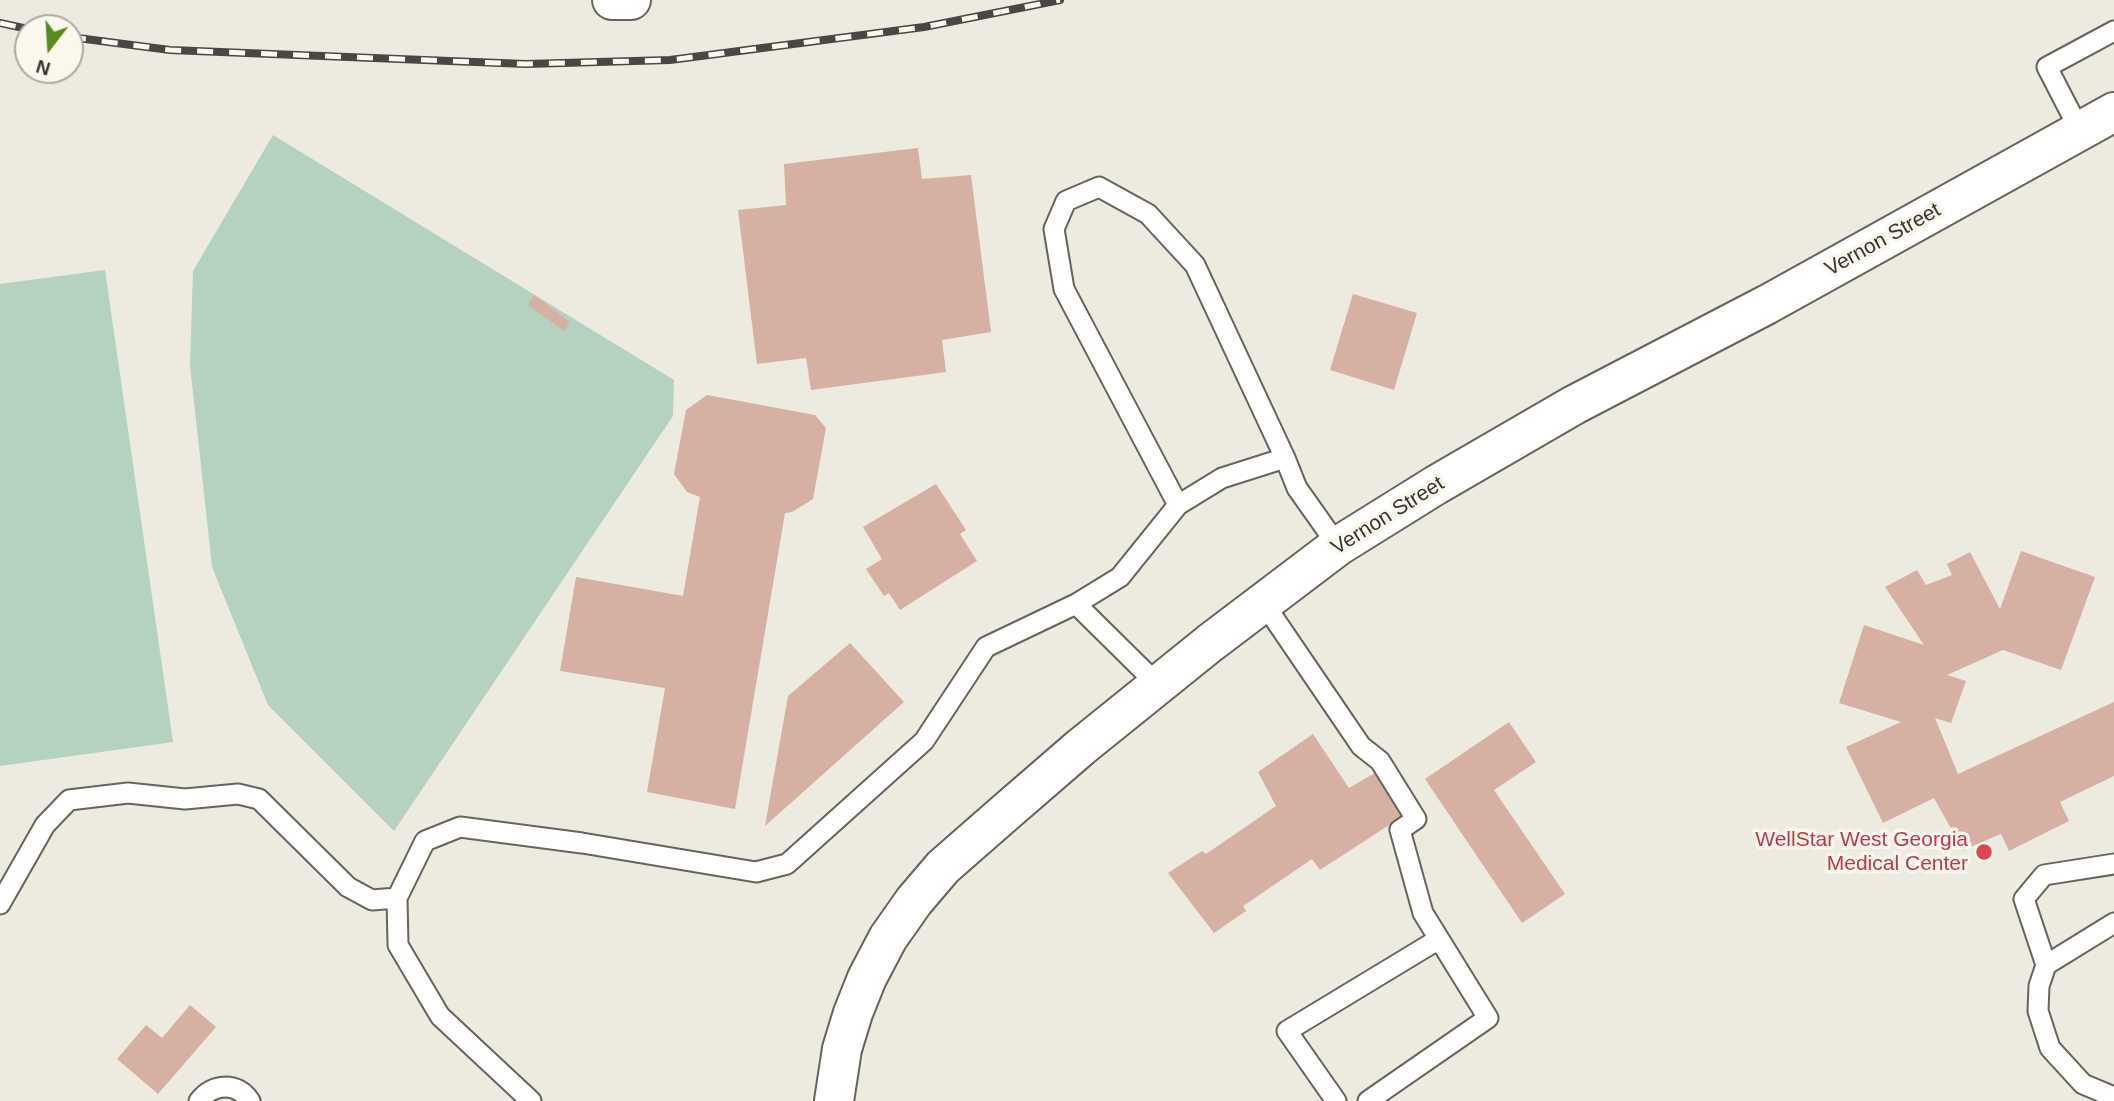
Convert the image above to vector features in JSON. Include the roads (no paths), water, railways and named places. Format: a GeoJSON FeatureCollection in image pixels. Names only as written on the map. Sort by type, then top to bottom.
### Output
{"type":"FeatureCollection","features":[{"type":"Feature","properties":{"kind":"street"},"geometry":{"type":"LineString","coordinates":[[612,0],[631,0]]}},
{"type":"Feature","properties":{"kind":"street","name":"Vernon Street"},"geometry":{"type":"LineString","coordinates":[[834,1101],[842,1049],[862,989],[888,938],[914,901],[943,867],[1157,684],[1263,602],[1338,546],[1436,485],[1574,405],[1769,304],[2114,112]]}},
{"type":"Feature","properties":{"kind":"lane"},"geometry":{"type":"LineString","coordinates":[[2080,131],[2047,67],[2114,31]]}},
{"type":"Feature","properties":{"kind":"lane"},"geometry":{"type":"LineString","coordinates":[[1178,505],[1064,289],[1054,229],[1066,201],[1099,187],[1148,214],[1195,265],[1297,488],[1338,546]]}},
{"type":"Feature","properties":{"kind":"lane"},"geometry":{"type":"LineString","coordinates":[[531,1101],[440,1016],[398,945],[397,898],[425,841],[460,827],[582,843],[756,872],[787,863],[924,741],[986,647],[1076,604],[1120,577],[1178,505],[1222,478],[1285,458]]}},
{"type":"Feature","properties":{"kind":"lane"},"geometry":{"type":"LineString","coordinates":[[1263,602],[1361,746],[1380,761],[1416,819],[1400,830],[1423,913],[1488,1018],[1368,1101]]}},
{"type":"Feature","properties":{"kind":"lane"},"geometry":{"type":"LineString","coordinates":[[1076,604],[1157,684]]}},
{"type":"Feature","properties":{"kind":"lane"},"geometry":{"type":"LineString","coordinates":[[0,904],[45,825],[69,800],[128,793],[185,799],[238,794],[259,799],[348,887],[372,900],[397,898]]}},
{"type":"Feature","properties":{"kind":"lane"},"geometry":{"type":"LineString","coordinates":[[2114,864],[2044,875],[2024,899],[2046,965],[2039,986],[2038,1011],[2050,1048],[2083,1084],[2114,1097]]}},
{"type":"Feature","properties":{"kind":"lane"},"geometry":{"type":"LineString","coordinates":[[2046,965],[2114,923]]}},
{"type":"Feature","properties":{"kind":"lane"},"geometry":{"type":"LineString","coordinates":[[1336,1101],[1287,1031],[1439,939]]}},
{"type":"Feature","properties":{"kind":"lane"},"geometry":{"type":"LineString","coordinates":[[199,1101],[213,1089],[229,1086],[241,1090],[250,1101]]}},
{"type":"Feature","properties":{"kind":"railway"},"geometry":{"type":"LineString","coordinates":[[84,39],[170,50],[526,64],[670,60],[924,27],[1060,0]]}},
{"type":"Feature","properties":{"kind":"railway"},"geometry":{"type":"LineString","coordinates":[[0,23],[14,26]]}},
{"type":"Feature","properties":{"kind":"place","name":"WellStar West Georgia Medical Center"},"geometry":{"type":"Point","coordinates":[1984,852]}}]}
